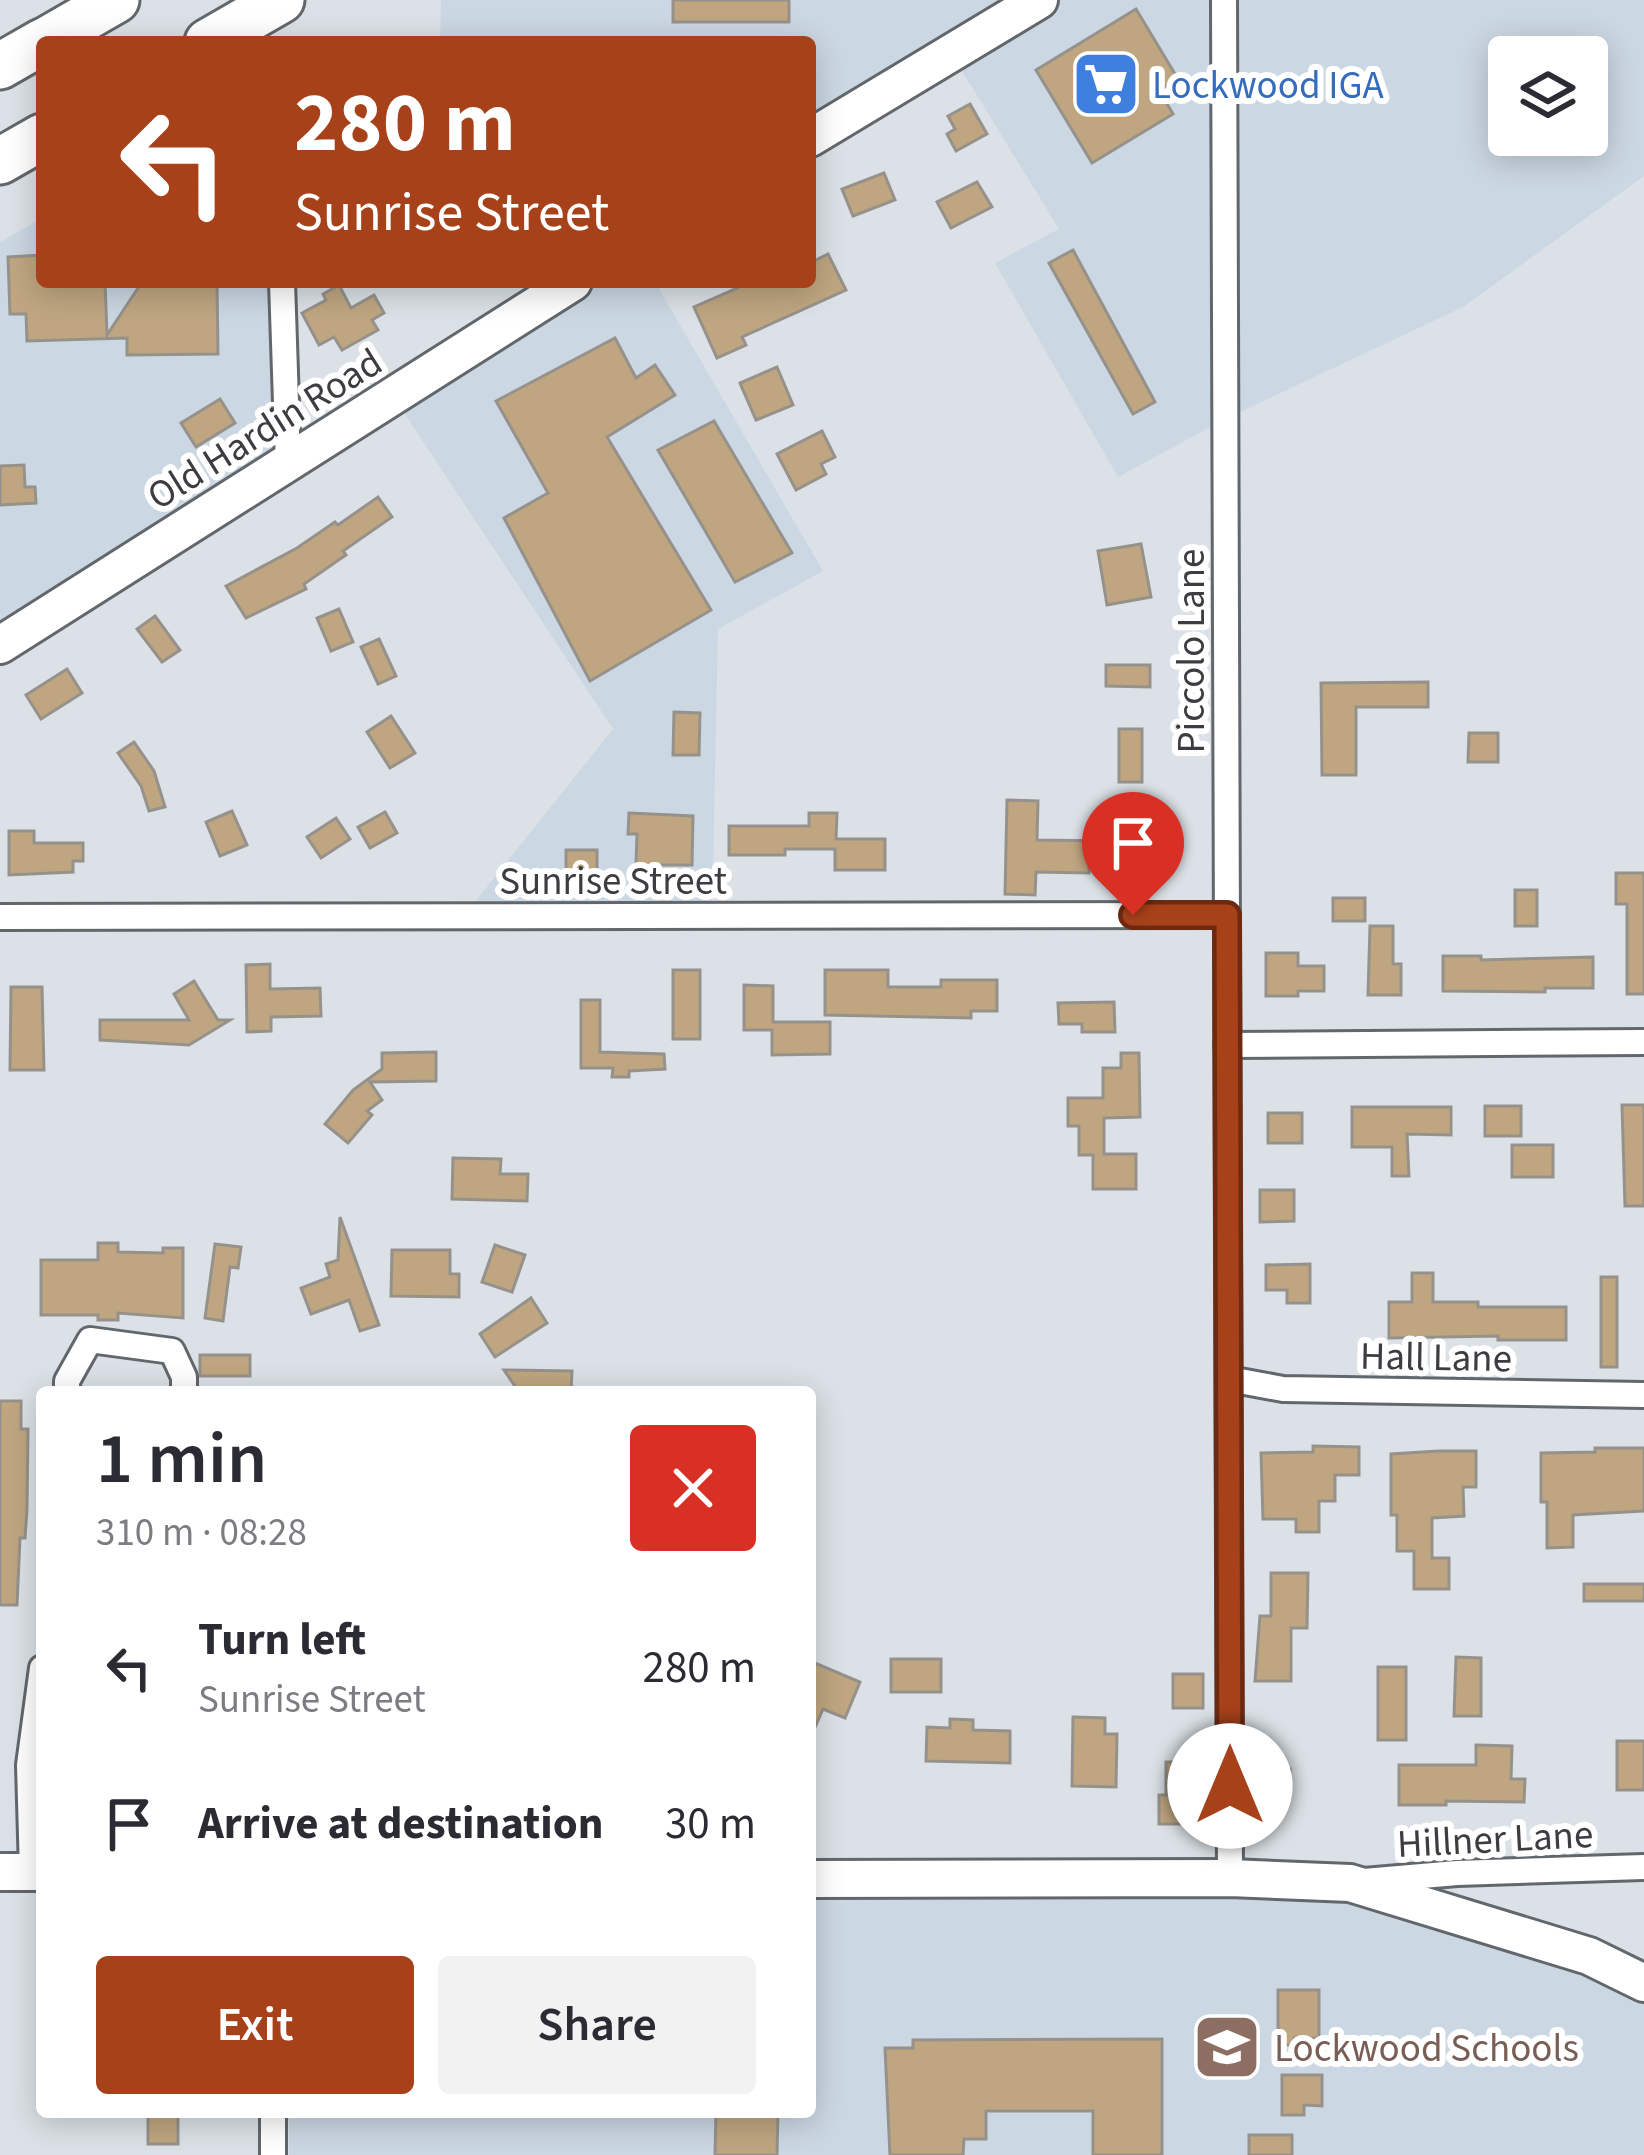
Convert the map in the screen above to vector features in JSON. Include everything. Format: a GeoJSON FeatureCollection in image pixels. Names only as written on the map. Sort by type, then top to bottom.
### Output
{"type":"FeatureCollection","features":[{"type":"Feature","properties":{"kind":"highway"},"geometry":{"type":"LineString","coordinates":[[53,36],[116,0]]}},
{"type":"Feature","properties":{"kind":"highway"},"geometry":{"type":"LineString","coordinates":[[218,36],[281,0]]}},
{"type":"Feature","properties":{"kind":"highway"},"geometry":{"type":"LineString","coordinates":[[0,66],[36,45]]}},
{"type":"Feature","properties":{"kind":"highway"},"geometry":{"type":"LineString","coordinates":[[0,161],[36,140]]}},
{"type":"Feature","properties":{"kind":"main road"},"geometry":{"type":"LineString","coordinates":[[816,134],[1039,0]]}},
{"type":"Feature","properties":{"kind":"main road","name":"Old Hardin Road"},"geometry":{"type":"LineString","coordinates":[[0,644],[564,288]]}},
{"type":"Feature","properties":{"kind":"main road"},"geometry":{"type":"LineString","coordinates":[[816,1879],[1230,1878],[1350,1883],[1589,1957],[1644,1983]]}},
{"type":"Feature","properties":{"kind":"street","name":"Piccolo Lane"},"geometry":{"type":"LineString","coordinates":[[1224,0],[1230,1878]]}},
{"type":"Feature","properties":{"kind":"street"},"geometry":{"type":"LineString","coordinates":[[282,288],[288,463]]}},
{"type":"Feature","properties":{"kind":"street","name":"Sunrise Street"},"geometry":{"type":"LineString","coordinates":[[0,917],[1227,915]]}},
{"type":"Feature","properties":{"kind":"street"},"geometry":{"type":"LineString","coordinates":[[1227,1045],[1644,1042]]}},
{"type":"Feature","properties":{"kind":"street"},"geometry":{"type":"LineString","coordinates":[[67,1386],[90,1340],[172,1351],[184,1386]]}},
{"type":"Feature","properties":{"kind":"street","name":"Hall Lane"},"geometry":{"type":"LineString","coordinates":[[1228,1378],[1283,1389],[1644,1395]]}},
{"type":"Feature","properties":{"kind":"street"},"geometry":{"type":"LineString","coordinates":[[25,1872],[35,1765]]}},
{"type":"Feature","properties":{"kind":"street","name":"Hillner Lane"},"geometry":{"type":"LineString","coordinates":[[1350,1883],[1457,1873],[1644,1867]]}},
{"type":"Feature","properties":{"kind":"street"},"geometry":{"type":"LineString","coordinates":[[273,2118],[273,2155]]}},
{"type":"Feature","properties":{"kind":"shaded area"},"geometry":{"type":"Polygon","coordinates":[[[441,0],[1644,0],[1644,176],[1463,307],[1225,419],[1118,477],[995,263],[1059,229],[951,53],[816,134],[816,36],[440,36],[441,0]]]}},
{"type":"Feature","properties":{"kind":"shaded area"},"geometry":{"type":"Polygon","coordinates":[[[36,221],[36,288],[286,288],[288,463],[0,644],[0,242],[36,221]]]}},
{"type":"Feature","properties":{"kind":"shaded area"},"geometry":{"type":"Polygon","coordinates":[[[564,288],[658,288],[823,571],[718,629],[712,916],[463,917],[613,729],[393,396],[564,288]]]}},
{"type":"Feature","properties":{"kind":"shaded area","name":"Lockwood Schools"},"geometry":{"type":"Polygon","coordinates":[[[816,1877],[1350,1883],[1644,1983],[1644,2155],[289,2155],[289,2118],[816,2118],[816,1877]]]}},
{"type":"Feature","properties":{"kind":"building"},"geometry":{"type":"Polygon","coordinates":[[[673,0],[789,0],[789,22],[673,22],[673,0]]]}},
{"type":"Feature","properties":{"kind":"building","name":"Lockwood IGA"},"geometry":{"type":"Polygon","coordinates":[[[1136,9],[1178,79],[1159,90],[1173,114],[1092,163],[1036,70],[1136,9]]]}},
{"type":"Feature","properties":{"kind":"building"},"geometry":{"type":"Polygon","coordinates":[[[970,104],[987,134],[956,151],[947,134],[955,129],[948,116],[970,104]]]}},
{"type":"Feature","properties":{"kind":"building"},"geometry":{"type":"Polygon","coordinates":[[[884,173],[895,200],[853,216],[842,189],[884,173]]]}},
{"type":"Feature","properties":{"kind":"building"},"geometry":{"type":"Polygon","coordinates":[[[977,182],[992,207],[951,228],[937,202],[977,182]]]}},
{"type":"Feature","properties":{"kind":"building"},"geometry":{"type":"Polygon","coordinates":[[[1073,250],[1155,402],[1133,414],[1049,263],[1073,250]]]}},
{"type":"Feature","properties":{"kind":"building"},"geometry":{"type":"Polygon","coordinates":[[[828,254],[846,290],[742,337],[746,345],[717,358],[694,307],[737,288],[816,288],[816,260],[828,254]]]}},
{"type":"Feature","properties":{"kind":"building"},"geometry":{"type":"Polygon","coordinates":[[[36,255],[36,288],[105,288],[107,335],[138,288],[217,288],[218,354],[127,355],[127,338],[27,341],[26,314],[10,314],[8,257],[36,255]]]}},
{"type":"Feature","properties":{"kind":"building"},"geometry":{"type":"Polygon","coordinates":[[[341,288],[351,308],[374,295],[384,313],[372,320],[378,330],[342,350],[334,337],[319,345],[302,313],[326,300],[323,294],[341,288]]]}},
{"type":"Feature","properties":{"kind":"building"},"geometry":{"type":"Polygon","coordinates":[[[615,338],[636,378],[655,365],[675,395],[607,437],[711,610],[590,681],[504,518],[548,493],[496,401],[615,338]]]}},
{"type":"Feature","properties":{"kind":"building"},"geometry":{"type":"Polygon","coordinates":[[[777,367],[793,405],[756,420],[740,383],[777,367]]]}},
{"type":"Feature","properties":{"kind":"building"},"geometry":{"type":"Polygon","coordinates":[[[220,399],[235,423],[196,447],[181,423],[220,399]]]}},
{"type":"Feature","properties":{"kind":"building"},"geometry":{"type":"Polygon","coordinates":[[[714,421],[792,553],[735,582],[658,450],[714,421]]]}},
{"type":"Feature","properties":{"kind":"building"},"geometry":{"type":"Polygon","coordinates":[[[822,431],[835,457],[821,464],[826,474],[796,490],[777,454],[822,431]]]}},
{"type":"Feature","properties":{"kind":"building"},"geometry":{"type":"Polygon","coordinates":[[[24,465],[25,487],[35,487],[36,503],[0,505],[0,466],[24,465]]]}},
{"type":"Feature","properties":{"kind":"building"},"geometry":{"type":"Polygon","coordinates":[[[378,497],[392,517],[343,551],[346,555],[304,584],[306,589],[246,618],[226,586],[335,522],[338,525],[378,497]]]}},
{"type":"Feature","properties":{"kind":"building"},"geometry":{"type":"Polygon","coordinates":[[[1141,544],[1151,597],[1107,605],[1098,551],[1141,544]]]}},
{"type":"Feature","properties":{"kind":"building"},"geometry":{"type":"Polygon","coordinates":[[[339,609],[353,642],[331,651],[317,618],[339,609]]]}},
{"type":"Feature","properties":{"kind":"building"},"geometry":{"type":"Polygon","coordinates":[[[155,616],[180,650],[162,662],[137,629],[155,616]]]}},
{"type":"Feature","properties":{"kind":"building"},"geometry":{"type":"Polygon","coordinates":[[[379,639],[396,676],[378,684],[361,647],[379,639]]]}},
{"type":"Feature","properties":{"kind":"building"},"geometry":{"type":"Polygon","coordinates":[[[1106,665],[1150,665],[1150,687],[1106,686],[1106,665]]]}},
{"type":"Feature","properties":{"kind":"building"},"geometry":{"type":"Polygon","coordinates":[[[67,669],[82,693],[41,719],[26,695],[67,669]]]}},
{"type":"Feature","properties":{"kind":"building"},"geometry":{"type":"Polygon","coordinates":[[[1428,682],[1428,707],[1356,707],[1356,775],[1322,775],[1321,683],[1428,682]]]}},
{"type":"Feature","properties":{"kind":"building"},"geometry":{"type":"Polygon","coordinates":[[[674,712],[700,713],[699,755],[673,755],[674,712]]]}},
{"type":"Feature","properties":{"kind":"building"},"geometry":{"type":"Polygon","coordinates":[[[391,716],[415,753],[390,768],[367,732],[391,716]]]}},
{"type":"Feature","properties":{"kind":"building"},"geometry":{"type":"Polygon","coordinates":[[[1119,729],[1142,729],[1142,782],[1119,782],[1119,729]]]}},
{"type":"Feature","properties":{"kind":"building"},"geometry":{"type":"Polygon","coordinates":[[[1469,733],[1498,733],[1498,762],[1468,762],[1469,733]]]}},
{"type":"Feature","properties":{"kind":"building"},"geometry":{"type":"Polygon","coordinates":[[[134,742],[154,771],[165,807],[149,811],[141,786],[118,753],[134,742]]]}},
{"type":"Feature","properties":{"kind":"building"},"geometry":{"type":"Polygon","coordinates":[[[1007,800],[1038,801],[1037,840],[1110,841],[1109,868],[1089,868],[1089,873],[1036,872],[1035,895],[1005,894],[1007,800]]]}},
{"type":"Feature","properties":{"kind":"building"},"geometry":{"type":"Polygon","coordinates":[[[232,811],[247,845],[220,856],[206,822],[232,811]]]}},
{"type":"Feature","properties":{"kind":"building"},"geometry":{"type":"Polygon","coordinates":[[[385,812],[397,833],[370,848],[358,827],[385,812]]]}},
{"type":"Feature","properties":{"kind":"building"},"geometry":{"type":"Polygon","coordinates":[[[629,813],[693,816],[692,865],[636,865],[637,834],[628,834],[629,813]]]}},
{"type":"Feature","properties":{"kind":"building"},"geometry":{"type":"Polygon","coordinates":[[[809,813],[837,813],[836,839],[885,839],[885,870],[835,870],[835,849],[729,855],[729,826],[809,826],[809,813]]]}},
{"type":"Feature","properties":{"kind":"building"},"geometry":{"type":"Polygon","coordinates":[[[336,818],[350,839],[321,858],[307,837],[336,818]]]}},
{"type":"Feature","properties":{"kind":"building"},"geometry":{"type":"Polygon","coordinates":[[[9,831],[34,831],[34,843],[83,843],[83,861],[73,861],[73,872],[9,875],[9,831]]]}},
{"type":"Feature","properties":{"kind":"building"},"geometry":{"type":"Polygon","coordinates":[[[566,850],[597,850],[597,892],[566,892],[566,850]]]}},
{"type":"Feature","properties":{"kind":"building"},"geometry":{"type":"Polygon","coordinates":[[[1616,873],[1644,873],[1644,994],[1627,994],[1627,904],[1616,904],[1616,873]]]}},
{"type":"Feature","properties":{"kind":"building"},"geometry":{"type":"Polygon","coordinates":[[[1515,890],[1537,890],[1537,926],[1515,926],[1515,890]]]}},
{"type":"Feature","properties":{"kind":"building"},"geometry":{"type":"Polygon","coordinates":[[[1333,898],[1365,898],[1365,921],[1333,921],[1333,898]]]}},
{"type":"Feature","properties":{"kind":"building"},"geometry":{"type":"Polygon","coordinates":[[[1370,926],[1393,926],[1393,964],[1401,964],[1401,995],[1368,995],[1370,926]]]}},
{"type":"Feature","properties":{"kind":"building"},"geometry":{"type":"Polygon","coordinates":[[[1266,953],[1298,953],[1298,966],[1324,966],[1324,991],[1266,996],[1266,953]]]}},
{"type":"Feature","properties":{"kind":"building"},"geometry":{"type":"Polygon","coordinates":[[[1443,956],[1481,956],[1481,960],[1593,957],[1593,988],[1443,991],[1443,956]]]}},
{"type":"Feature","properties":{"kind":"building"},"geometry":{"type":"Polygon","coordinates":[[[270,964],[270,989],[320,988],[321,1016],[271,1017],[271,1031],[247,1032],[246,965],[270,964]]]}},
{"type":"Feature","properties":{"kind":"building"},"geometry":{"type":"Polygon","coordinates":[[[673,970],[700,970],[700,1039],[673,1039],[673,970]]]}},
{"type":"Feature","properties":{"kind":"building"},"geometry":{"type":"Polygon","coordinates":[[[825,970],[888,970],[888,987],[997,980],[997,1011],[971,1011],[971,1018],[825,1015],[825,970]]]}},
{"type":"Feature","properties":{"kind":"building"},"geometry":{"type":"Polygon","coordinates":[[[194,981],[218,1020],[230,1020],[189,1045],[100,1040],[100,1020],[189,1020],[174,994],[194,981]]]}},
{"type":"Feature","properties":{"kind":"building"},"geometry":{"type":"Polygon","coordinates":[[[744,985],[773,986],[773,1022],[830,1022],[830,1054],[772,1055],[772,1030],[744,1030],[744,985]]]}},
{"type":"Feature","properties":{"kind":"building"},"geometry":{"type":"Polygon","coordinates":[[[11,987],[42,987],[44,1070],[10,1070],[11,987]]]}},
{"type":"Feature","properties":{"kind":"building"},"geometry":{"type":"Polygon","coordinates":[[[581,1000],[600,1000],[600,1052],[664,1054],[665,1069],[612,1077],[613,1068],[581,1068],[581,1000]]]}},
{"type":"Feature","properties":{"kind":"building"},"geometry":{"type":"Polygon","coordinates":[[[1114,1002],[1115,1032],[1082,1032],[1082,1024],[1059,1024],[1058,1003],[1114,1002]]]}},
{"type":"Feature","properties":{"kind":"building"},"geometry":{"type":"Polygon","coordinates":[[[436,1052],[436,1081],[370,1082],[382,1100],[367,1111],[372,1115],[348,1143],[325,1124],[353,1090],[382,1069],[382,1053],[436,1052]]]}},
{"type":"Feature","properties":{"kind":"building"},"geometry":{"type":"Polygon","coordinates":[[[1121,1053],[1139,1053],[1140,1117],[1104,1118],[1104,1154],[1136,1154],[1136,1189],[1093,1189],[1093,1155],[1079,1155],[1079,1126],[1068,1126],[1068,1098],[1103,1098],[1103,1068],[1121,1068],[1121,1053]]]}},
{"type":"Feature","properties":{"kind":"building"},"geometry":{"type":"Polygon","coordinates":[[[1622,1105],[1644,1105],[1644,1206],[1625,1206],[1622,1105]]]}},
{"type":"Feature","properties":{"kind":"building"},"geometry":{"type":"Polygon","coordinates":[[[1485,1106],[1521,1106],[1521,1136],[1485,1136],[1485,1106]]]}},
{"type":"Feature","properties":{"kind":"building"},"geometry":{"type":"Polygon","coordinates":[[[1352,1107],[1451,1107],[1451,1135],[1407,1134],[1409,1176],[1392,1176],[1392,1147],[1352,1147],[1352,1107]]]}},
{"type":"Feature","properties":{"kind":"building"},"geometry":{"type":"Polygon","coordinates":[[[1268,1113],[1302,1113],[1302,1143],[1268,1143],[1268,1113]]]}},
{"type":"Feature","properties":{"kind":"building"},"geometry":{"type":"Polygon","coordinates":[[[1512,1145],[1553,1145],[1553,1177],[1512,1177],[1512,1145]]]}},
{"type":"Feature","properties":{"kind":"building"},"geometry":{"type":"Polygon","coordinates":[[[453,1158],[501,1159],[500,1174],[528,1174],[527,1201],[452,1199],[453,1158]]]}},
{"type":"Feature","properties":{"kind":"building"},"geometry":{"type":"Polygon","coordinates":[[[1260,1190],[1294,1190],[1294,1221],[1260,1222],[1260,1190]]]}},
{"type":"Feature","properties":{"kind":"building"},"geometry":{"type":"Polygon","coordinates":[[[340,1217],[379,1325],[360,1331],[349,1300],[311,1314],[301,1288],[330,1277],[326,1264],[338,1260],[340,1217]]]}},
{"type":"Feature","properties":{"kind":"building"},"geometry":{"type":"Polygon","coordinates":[[[98,1243],[118,1243],[118,1252],[163,1253],[163,1248],[183,1248],[183,1318],[118,1313],[118,1320],[98,1320],[98,1315],[41,1315],[41,1260],[98,1260],[98,1243]]]}},
{"type":"Feature","properties":{"kind":"building"},"geometry":{"type":"Polygon","coordinates":[[[215,1244],[241,1247],[238,1268],[230,1267],[223,1321],[205,1318],[215,1244]]]}},
{"type":"Feature","properties":{"kind":"building"},"geometry":{"type":"Polygon","coordinates":[[[495,1245],[525,1255],[512,1292],[482,1282],[495,1245]]]}},
{"type":"Feature","properties":{"kind":"building"},"geometry":{"type":"Polygon","coordinates":[[[392,1250],[450,1250],[450,1274],[459,1274],[459,1297],[391,1296],[392,1250]]]}},
{"type":"Feature","properties":{"kind":"building"},"geometry":{"type":"Polygon","coordinates":[[[1310,1264],[1310,1303],[1287,1303],[1287,1290],[1266,1290],[1266,1265],[1310,1264]]]}},
{"type":"Feature","properties":{"kind":"building"},"geometry":{"type":"Polygon","coordinates":[[[1412,1273],[1433,1273],[1433,1302],[1566,1307],[1566,1340],[1389,1338],[1389,1302],[1412,1302],[1412,1273]]]}},
{"type":"Feature","properties":{"kind":"building"},"geometry":{"type":"Polygon","coordinates":[[[1601,1277],[1617,1277],[1617,1367],[1601,1367],[1601,1277]]]}},
{"type":"Feature","properties":{"kind":"building"},"geometry":{"type":"Polygon","coordinates":[[[531,1298],[547,1323],[495,1357],[480,1334],[531,1298]]]}},
{"type":"Feature","properties":{"kind":"building"},"geometry":{"type":"Polygon","coordinates":[[[200,1355],[250,1355],[250,1376],[200,1376],[200,1355]]]}},
{"type":"Feature","properties":{"kind":"building"},"geometry":{"type":"Polygon","coordinates":[[[504,1370],[572,1371],[571,1386],[515,1386],[504,1370]]]}},
{"type":"Feature","properties":{"kind":"building"},"geometry":{"type":"Polygon","coordinates":[[[0,1401],[21,1401],[21,1429],[28,1429],[27,1510],[25,1538],[20,1538],[17,1605],[0,1605],[0,1401]]]}},
{"type":"Feature","properties":{"kind":"building"},"geometry":{"type":"Polygon","coordinates":[[[1313,1446],[1359,1447],[1359,1475],[1335,1475],[1335,1501],[1319,1501],[1319,1532],[1296,1532],[1296,1519],[1263,1519],[1261,1453],[1313,1452],[1313,1446]]]}},
{"type":"Feature","properties":{"kind":"building"},"geometry":{"type":"Polygon","coordinates":[[[1595,1448],[1644,1448],[1644,1511],[1573,1515],[1573,1547],[1547,1548],[1541,1453],[1595,1452],[1595,1448]]]}},
{"type":"Feature","properties":{"kind":"building"},"geometry":{"type":"Polygon","coordinates":[[[1476,1451],[1476,1487],[1463,1487],[1464,1516],[1432,1518],[1432,1558],[1449,1558],[1449,1589],[1414,1589],[1414,1551],[1397,1551],[1397,1515],[1391,1515],[1391,1454],[1476,1451]]]}},
{"type":"Feature","properties":{"kind":"building"},"geometry":{"type":"Polygon","coordinates":[[[1271,1573],[1308,1573],[1307,1628],[1291,1628],[1291,1681],[1255,1681],[1260,1616],[1271,1616],[1271,1573]]]}},
{"type":"Feature","properties":{"kind":"building"},"geometry":{"type":"Polygon","coordinates":[[[1584,1584],[1644,1584],[1644,1601],[1584,1601],[1584,1584]]]}},
{"type":"Feature","properties":{"kind":"building"},"geometry":{"type":"Polygon","coordinates":[[[1456,1657],[1481,1658],[1481,1716],[1454,1716],[1456,1657]]]}},
{"type":"Feature","properties":{"kind":"building"},"geometry":{"type":"Polygon","coordinates":[[[891,1659],[941,1659],[941,1692],[891,1692],[891,1659]]]}},
{"type":"Feature","properties":{"kind":"building"},"geometry":{"type":"Polygon","coordinates":[[[816,1664],[860,1682],[845,1718],[823,1709],[816,1725],[816,1664]]]}},
{"type":"Feature","properties":{"kind":"building"},"geometry":{"type":"Polygon","coordinates":[[[1378,1667],[1406,1667],[1406,1740],[1378,1740],[1378,1667]]]}},
{"type":"Feature","properties":{"kind":"building"},"geometry":{"type":"Polygon","coordinates":[[[1173,1674],[1203,1674],[1203,1708],[1173,1708],[1173,1674]]]}},
{"type":"Feature","properties":{"kind":"building"},"geometry":{"type":"Polygon","coordinates":[[[1073,1717],[1105,1718],[1105,1734],[1117,1734],[1116,1787],[1072,1786],[1073,1717]]]}},
{"type":"Feature","properties":{"kind":"building"},"geometry":{"type":"Polygon","coordinates":[[[950,1719],[973,1720],[973,1730],[1010,1731],[1010,1763],[926,1761],[927,1727],[950,1728],[950,1719]]]}},
{"type":"Feature","properties":{"kind":"building"},"geometry":{"type":"Polygon","coordinates":[[[1617,1741],[1644,1741],[1644,1790],[1617,1790],[1617,1741]]]}},
{"type":"Feature","properties":{"kind":"building"},"geometry":{"type":"Polygon","coordinates":[[[1476,1745],[1512,1746],[1511,1779],[1525,1779],[1524,1802],[1399,1805],[1399,1765],[1476,1765],[1476,1745]]]}},
{"type":"Feature","properties":{"kind":"building"},"geometry":{"type":"Polygon","coordinates":[[[1256,1750],[1272,1750],[1272,1769],[1290,1769],[1290,1798],[1278,1798],[1278,1804],[1256,1804],[1256,1750]]]}},
{"type":"Feature","properties":{"kind":"building"},"geometry":{"type":"Polygon","coordinates":[[[1166,1762],[1195,1762],[1195,1824],[1159,1824],[1159,1795],[1166,1795],[1166,1762]]]}},
{"type":"Feature","properties":{"kind":"building"},"geometry":{"type":"Polygon","coordinates":[[[1278,1990],[1319,1990],[1319,2038],[1294,2038],[1294,2045],[1278,2045],[1278,1990]]]}},
{"type":"Feature","properties":{"kind":"building"},"geometry":{"type":"Polygon","coordinates":[[[1162,2039],[1162,2155],[1093,2155],[1093,2111],[986,2111],[986,2139],[964,2139],[963,2155],[890,2155],[885,2048],[913,2048],[913,2040],[1162,2039]]]}},
{"type":"Feature","properties":{"kind":"building"},"geometry":{"type":"Polygon","coordinates":[[[1282,2075],[1322,2075],[1322,2106],[1304,2105],[1304,2115],[1282,2115],[1282,2075]]]}},
{"type":"Feature","properties":{"kind":"building"},"geometry":{"type":"Polygon","coordinates":[[[148,2118],[178,2118],[178,2144],[148,2144],[148,2118]]]}},
{"type":"Feature","properties":{"kind":"building"},"geometry":{"type":"Polygon","coordinates":[[[716,2118],[778,2118],[777,2155],[715,2155],[716,2118]]]}},
{"type":"Feature","properties":{"kind":"building"},"geometry":{"type":"Polygon","coordinates":[[[1249,2135],[1292,2135],[1292,2155],[1249,2155],[1249,2135]]]}},
{"type":"Feature","properties":{"kind":"place","name":"Lockwood IGA"},"geometry":{"type":"Point","coordinates":[1106,84]}},
{"type":"Feature","properties":{"kind":"place","name":"Lockwood Schools"},"geometry":{"type":"Point","coordinates":[1227,2047]}},
{"type":"Feature","properties":{"kind":"route"},"geometry":{"type":"LineString","coordinates":[[1133,915],[1227,915],[1230,1786]]}}]}
